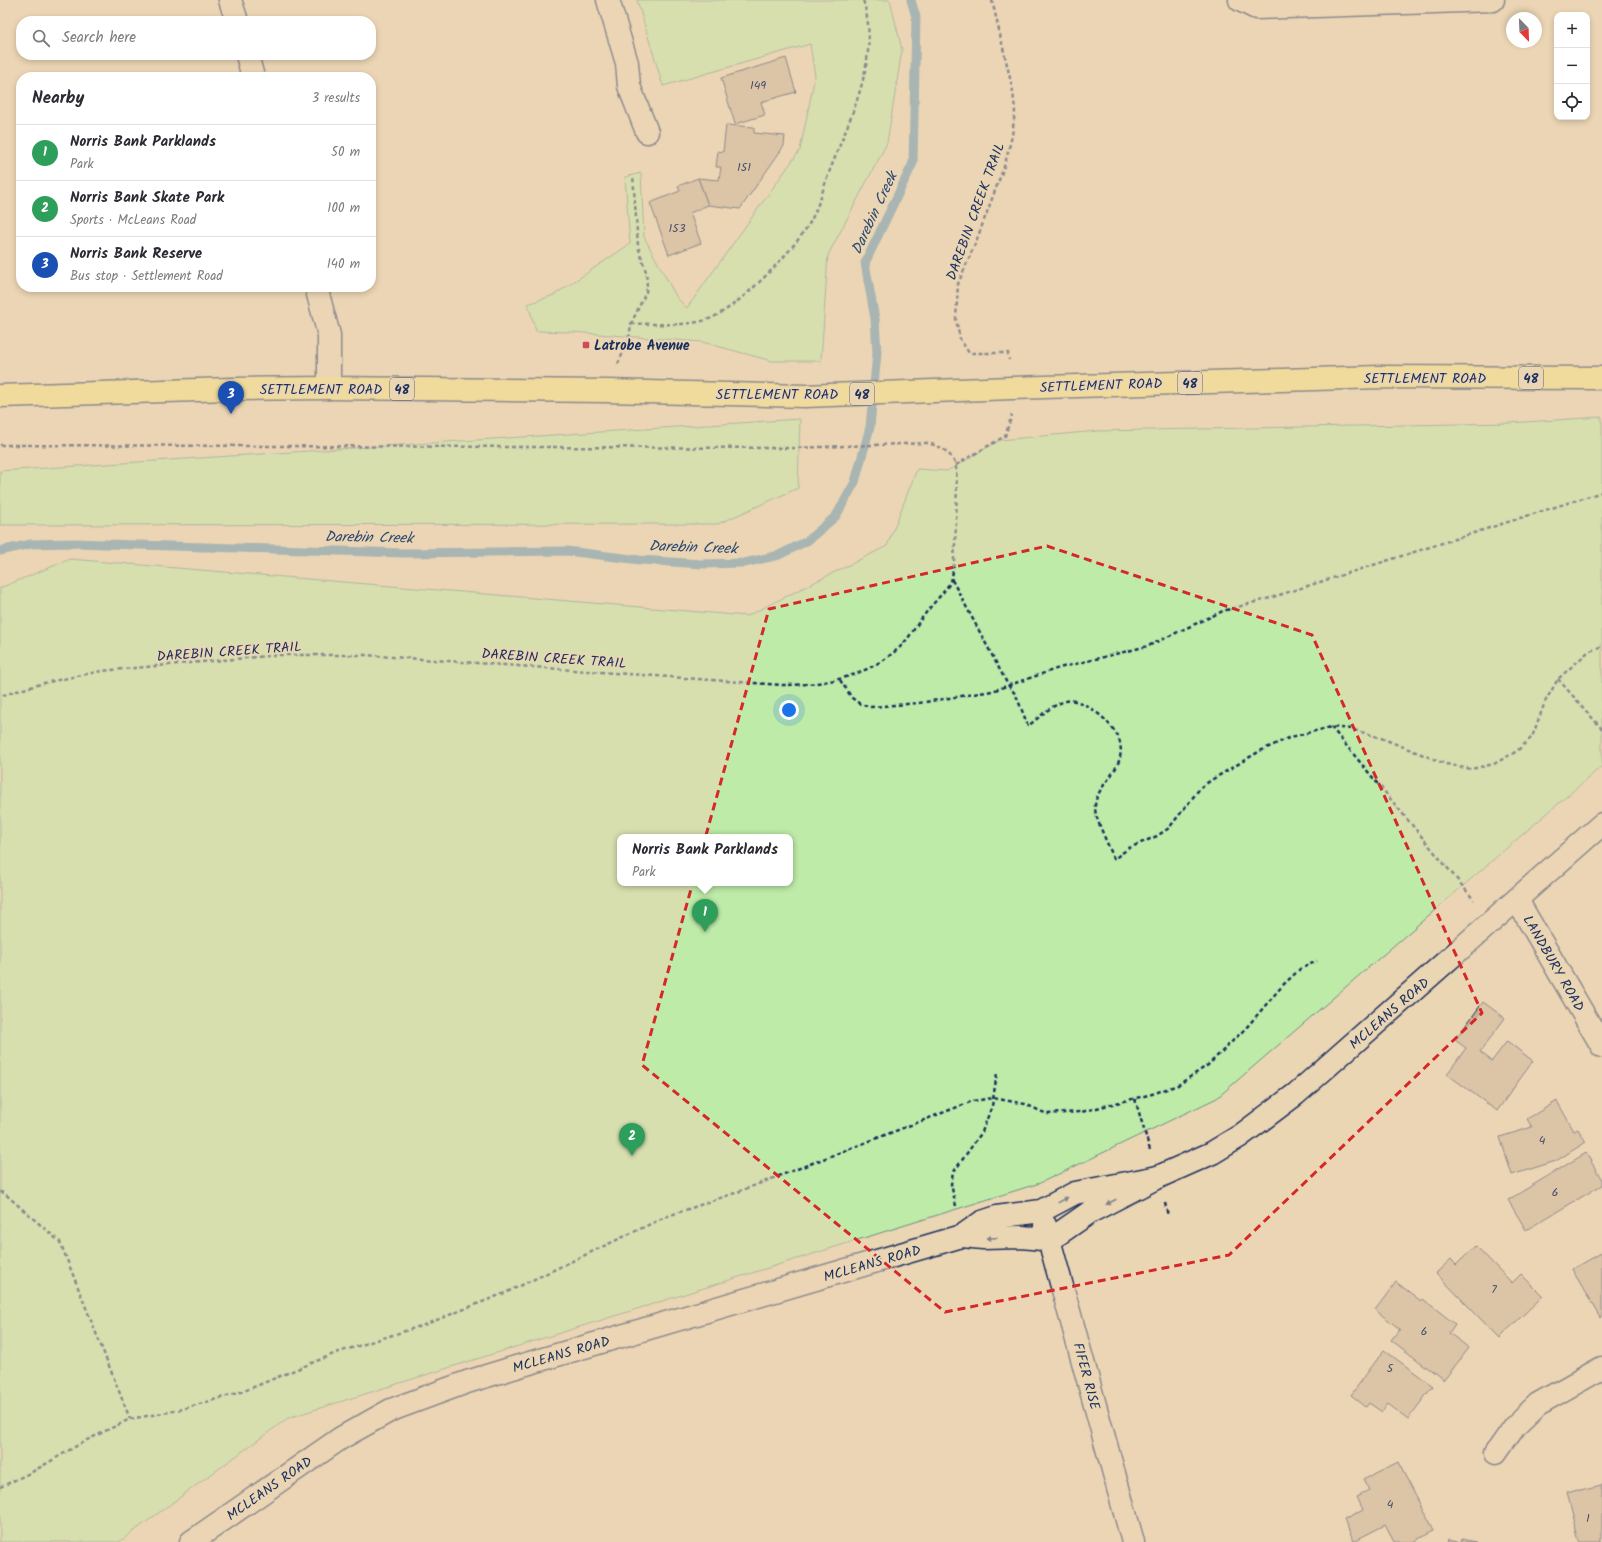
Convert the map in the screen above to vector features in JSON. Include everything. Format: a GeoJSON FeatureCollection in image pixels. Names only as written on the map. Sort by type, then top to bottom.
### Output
{"type":"FeatureCollection","features":[{"type":"Feature","properties":{"kind":"main road","name":"SETTLEMENT ROAD"},"geometry":{"type":"LineString","coordinates":[[0,396],[230,389],[329,388],[607,391],[805,396],[1380,377],[1602,378]]}},
{"type":"Feature","properties":{"kind":"street"},"geometry":{"type":"LineString","coordinates":[[230,0],[235,16]]}},
{"type":"Feature","properties":{"kind":"street"},"geometry":{"type":"LineString","coordinates":[[608,0],[627,63],[629,86],[647,132]]}},
{"type":"Feature","properties":{"kind":"street"},"geometry":{"type":"LineString","coordinates":[[1240,0],[1256,8],[1493,0]]}},
{"type":"Feature","properties":{"kind":"street"},"geometry":{"type":"LineString","coordinates":[[248,60],[252,72]]}},
{"type":"Feature","properties":{"kind":"street"},"geometry":{"type":"LineString","coordinates":[[317,292],[328,335],[329,388]]}},
{"type":"Feature","properties":{"kind":"street","name":"MCLEANS ROAD"},"geometry":{"type":"LineString","coordinates":[[962,1236],[984,1238],[1022,1237],[1042,1240],[1049,1238],[1064,1232],[1090,1212],[1158,1177],[1212,1153],[1240,1136],[1296,1094],[1518,900],[1602,824]]}},
{"type":"Feature","properties":{"kind":"street","name":"LANDBURY ROAD"},"geometry":{"type":"LineString","coordinates":[[1518,900],[1602,1046]]}},
{"type":"Feature","properties":{"kind":"street","name":"MCLEANS ROAD"},"geometry":{"type":"LineString","coordinates":[[191,1542],[341,1438],[391,1410],[467,1382],[516,1367],[962,1236],[982,1222],[997,1217],[1041,1211],[1075,1193],[1158,1177]]}},
{"type":"Feature","properties":{"kind":"street","name":"FIFER RISE"},"geometry":{"type":"LineString","coordinates":[[1041,1211],[1132,1542]]}},
{"type":"Feature","properties":{"kind":"street"},"geometry":{"type":"LineString","coordinates":[[1496,1453],[1515,1426],[1538,1404],[1602,1368]]}},
{"type":"Feature","properties":{"kind":"path"},"geometry":{"type":"LineString","coordinates":[[631,324],[684,323],[706,320],[725,310],[747,293],[783,258],[809,224],[852,112],[866,69],[870,41],[863,0]]}},
{"type":"Feature","properties":{"kind":"path","name":"DAREBIN CREEK TRAIL"},"geometry":{"type":"LineString","coordinates":[[992,0],[1013,91],[1013,130],[1005,164],[977,239],[958,284],[956,319],[960,339],[969,353],[1008,353],[1011,388]]}},
{"type":"Feature","properties":{"kind":"path"},"geometry":{"type":"LineString","coordinates":[[607,391],[628,339],[631,324],[646,292],[646,272],[638,246],[633,175]]}},
{"type":"Feature","properties":{"kind":"path"},"geometry":{"type":"LineString","coordinates":[[956,465],[1005,436],[1012,418],[1011,388]]}},
{"type":"Feature","properties":{"kind":"path"},"geometry":{"type":"LineString","coordinates":[[0,445],[792,448],[927,443],[941,446],[948,452],[956,465],[958,482],[952,580],[1008,685],[1016,694],[1028,726],[1055,706],[1068,700],[1087,706],[1102,715],[1114,730],[1120,742],[1120,758],[1112,776],[1096,795],[1094,810],[1114,859],[1129,848],[1157,836],[1169,828],[1201,788],[1260,751],[1291,737],[1331,727],[1351,729],[1381,738],[1446,764],[1471,769],[1494,764],[1517,751],[1532,736],[1545,702],[1558,679],[1588,652],[1602,646]]}},
{"type":"Feature","properties":{"kind":"path"},"geometry":{"type":"LineString","coordinates":[[840,680],[852,698],[860,704],[871,707],[919,703],[992,691],[1059,668],[1106,658],[1148,646],[1223,611],[1270,598],[1602,492]]}},
{"type":"Feature","properties":{"kind":"path","name":"DAREBIN CREEK TRAIL"},"geometry":{"type":"LineString","coordinates":[[0,696],[44,683],[101,671],[279,655],[365,655],[783,685],[813,685],[840,680],[878,663],[900,647],[952,580]]}},
{"type":"Feature","properties":{"kind":"path"},"geometry":{"type":"LineString","coordinates":[[1558,679],[1602,729]]}},
{"type":"Feature","properties":{"kind":"path"},"geometry":{"type":"LineString","coordinates":[[1331,727],[1492,922]]}},
{"type":"Feature","properties":{"kind":"path"},"geometry":{"type":"LineString","coordinates":[[0,1486],[32,1472],[130,1419],[179,1410],[244,1391],[336,1353],[424,1325],[505,1293],[665,1217],[749,1188],[973,1101],[993,1098],[1025,1104],[1047,1114],[1081,1112],[1178,1085],[1208,1065],[1246,1028],[1294,974],[1300,969],[1317,961]]}},
{"type":"Feature","properties":{"kind":"path"},"geometry":{"type":"LineString","coordinates":[[962,1236],[951,1184],[953,1173],[982,1132],[993,1098],[997,1073]]}},
{"type":"Feature","properties":{"kind":"path"},"geometry":{"type":"LineString","coordinates":[[1135,1098],[1158,1177]]}},
{"type":"Feature","properties":{"kind":"path"},"geometry":{"type":"LineString","coordinates":[[0,1192],[4,1193],[60,1242],[130,1419]]}},
{"type":"Feature","properties":{"kind":"highlighted area"},"geometry":{"type":"Polygon","coordinates":[[[1047,546],[1312,635],[1482,1013],[1229,1255],[945,1312],[642,1065],[769,609],[1047,546]]]}},
{"type":"Feature","properties":{"kind":"green space"},"geometry":{"type":"Polygon","coordinates":[[[637,0],[890,0],[902,50],[887,143],[828,255],[821,361],[772,361],[702,342],[572,332],[536,331],[528,304],[554,295],[630,244],[625,177],[641,173],[644,237],[677,298],[687,308],[800,150],[815,76],[810,44],[663,86],[637,0]]]}},
{"type":"Feature","properties":{"kind":"green space"},"geometry":{"type":"Polygon","coordinates":[[[1602,417],[1602,766],[1217,1098],[1040,1183],[288,1418],[119,1542],[0,1542],[0,588],[70,559],[747,616],[887,546],[917,469],[947,471],[1000,440],[1097,431],[1509,423],[1602,417]]]}},
{"type":"Feature","properties":{"kind":"green space"},"geometry":{"type":"Polygon","coordinates":[[[800,419],[798,488],[718,524],[0,525],[0,471],[800,419]]]}},
{"type":"Feature","properties":{"kind":"building"},"geometry":{"type":"Polygon","coordinates":[[[786,58],[796,92],[761,102],[765,115],[735,124],[721,78],[786,58]]]}},
{"type":"Feature","properties":{"kind":"building"},"geometry":{"type":"Polygon","coordinates":[[[726,125],[754,127],[754,133],[785,136],[784,146],[740,209],[708,205],[698,178],[719,180],[721,167],[716,167],[718,151],[723,152],[726,125]]]}},
{"type":"Feature","properties":{"kind":"building"},"geometry":{"type":"Polygon","coordinates":[[[698,178],[708,205],[690,213],[701,243],[669,255],[650,203],[680,191],[678,186],[698,178]]]}},
{"type":"Feature","properties":{"kind":"building"},"geometry":{"type":"Polygon","coordinates":[[[1483,1002],[1505,1018],[1480,1052],[1492,1061],[1507,1041],[1533,1061],[1497,1111],[1447,1074],[1466,1048],[1455,1040],[1483,1002]]]}},
{"type":"Feature","properties":{"kind":"building"},"geometry":{"type":"Polygon","coordinates":[[[1557,1101],[1574,1131],[1578,1129],[1586,1142],[1556,1161],[1512,1175],[1500,1137],[1532,1127],[1527,1119],[1557,1101]]]}},
{"type":"Feature","properties":{"kind":"building"},"geometry":{"type":"Polygon","coordinates":[[[1586,1153],[1602,1180],[1602,1185],[1526,1230],[1508,1200],[1586,1153]]]}},
{"type":"Feature","properties":{"kind":"building"},"geometry":{"type":"Polygon","coordinates":[[[1476,1246],[1512,1283],[1521,1274],[1543,1296],[1499,1338],[1436,1273],[1451,1259],[1456,1265],[1476,1246]]]}},
{"type":"Feature","properties":{"kind":"building"},"geometry":{"type":"Polygon","coordinates":[[[1602,1252],[1602,1316],[1600,1318],[1572,1269],[1602,1252]]]}},
{"type":"Feature","properties":{"kind":"building"},"geometry":{"type":"Polygon","coordinates":[[[1396,1282],[1421,1301],[1423,1299],[1455,1324],[1449,1333],[1469,1348],[1444,1380],[1391,1340],[1400,1329],[1375,1310],[1396,1282]]]}},
{"type":"Feature","properties":{"kind":"building"},"geometry":{"type":"Polygon","coordinates":[[[1384,1350],[1433,1386],[1408,1419],[1388,1404],[1382,1412],[1369,1403],[1366,1407],[1351,1395],[1384,1350]]]}},
{"type":"Feature","properties":{"kind":"building"},"geometry":{"type":"Polygon","coordinates":[[[1398,1462],[1434,1531],[1412,1542],[1394,1542],[1385,1525],[1354,1541],[1344,1520],[1363,1510],[1357,1497],[1369,1491],[1363,1480],[1398,1462]]]}},
{"type":"Feature","properties":{"kind":"building"},"geometry":{"type":"Polygon","coordinates":[[[1602,1484],[1602,1542],[1580,1542],[1567,1493],[1602,1484]]]}},
{"type":"Feature","properties":{"kind":"building"},"geometry":{"type":"Polygon","coordinates":[[[1448,1539],[1461,1542],[1447,1542],[1448,1539]]]}},
{"type":"Feature","properties":{"kind":"building"},"geometry":{"type":"Polygon","coordinates":[[[1462,1539],[1478,1542],[1461,1542],[1462,1539]]]}},
{"type":"Feature","properties":{"kind":"waterway","name":"Darebin Creek"},"geometry":{"type":"LineString","coordinates":[[0,551],[31,544],[73,543],[404,553],[567,551],[640,560],[702,564],[744,563],[779,555],[807,541],[836,516],[855,482],[870,427],[877,353],[875,319],[865,263],[913,163],[916,17],[911,0]]}},
{"type":"Feature","properties":{"kind":"place","name":"Latrobe Avenue"},"geometry":{"type":"Point","coordinates":[586,345]}},
{"type":"Feature","properties":{"kind":"place","name":"Norris Bank Reserve"},"geometry":{"type":"Point","coordinates":[231,414]}},
{"type":"Feature","properties":{"kind":"place","name":"Norris Bank Parklands"},"geometry":{"type":"Point","coordinates":[705,932]}},
{"type":"Feature","properties":{"kind":"place","name":"Norris Bank Skate Park"},"geometry":{"type":"Point","coordinates":[632,1156]}}]}
